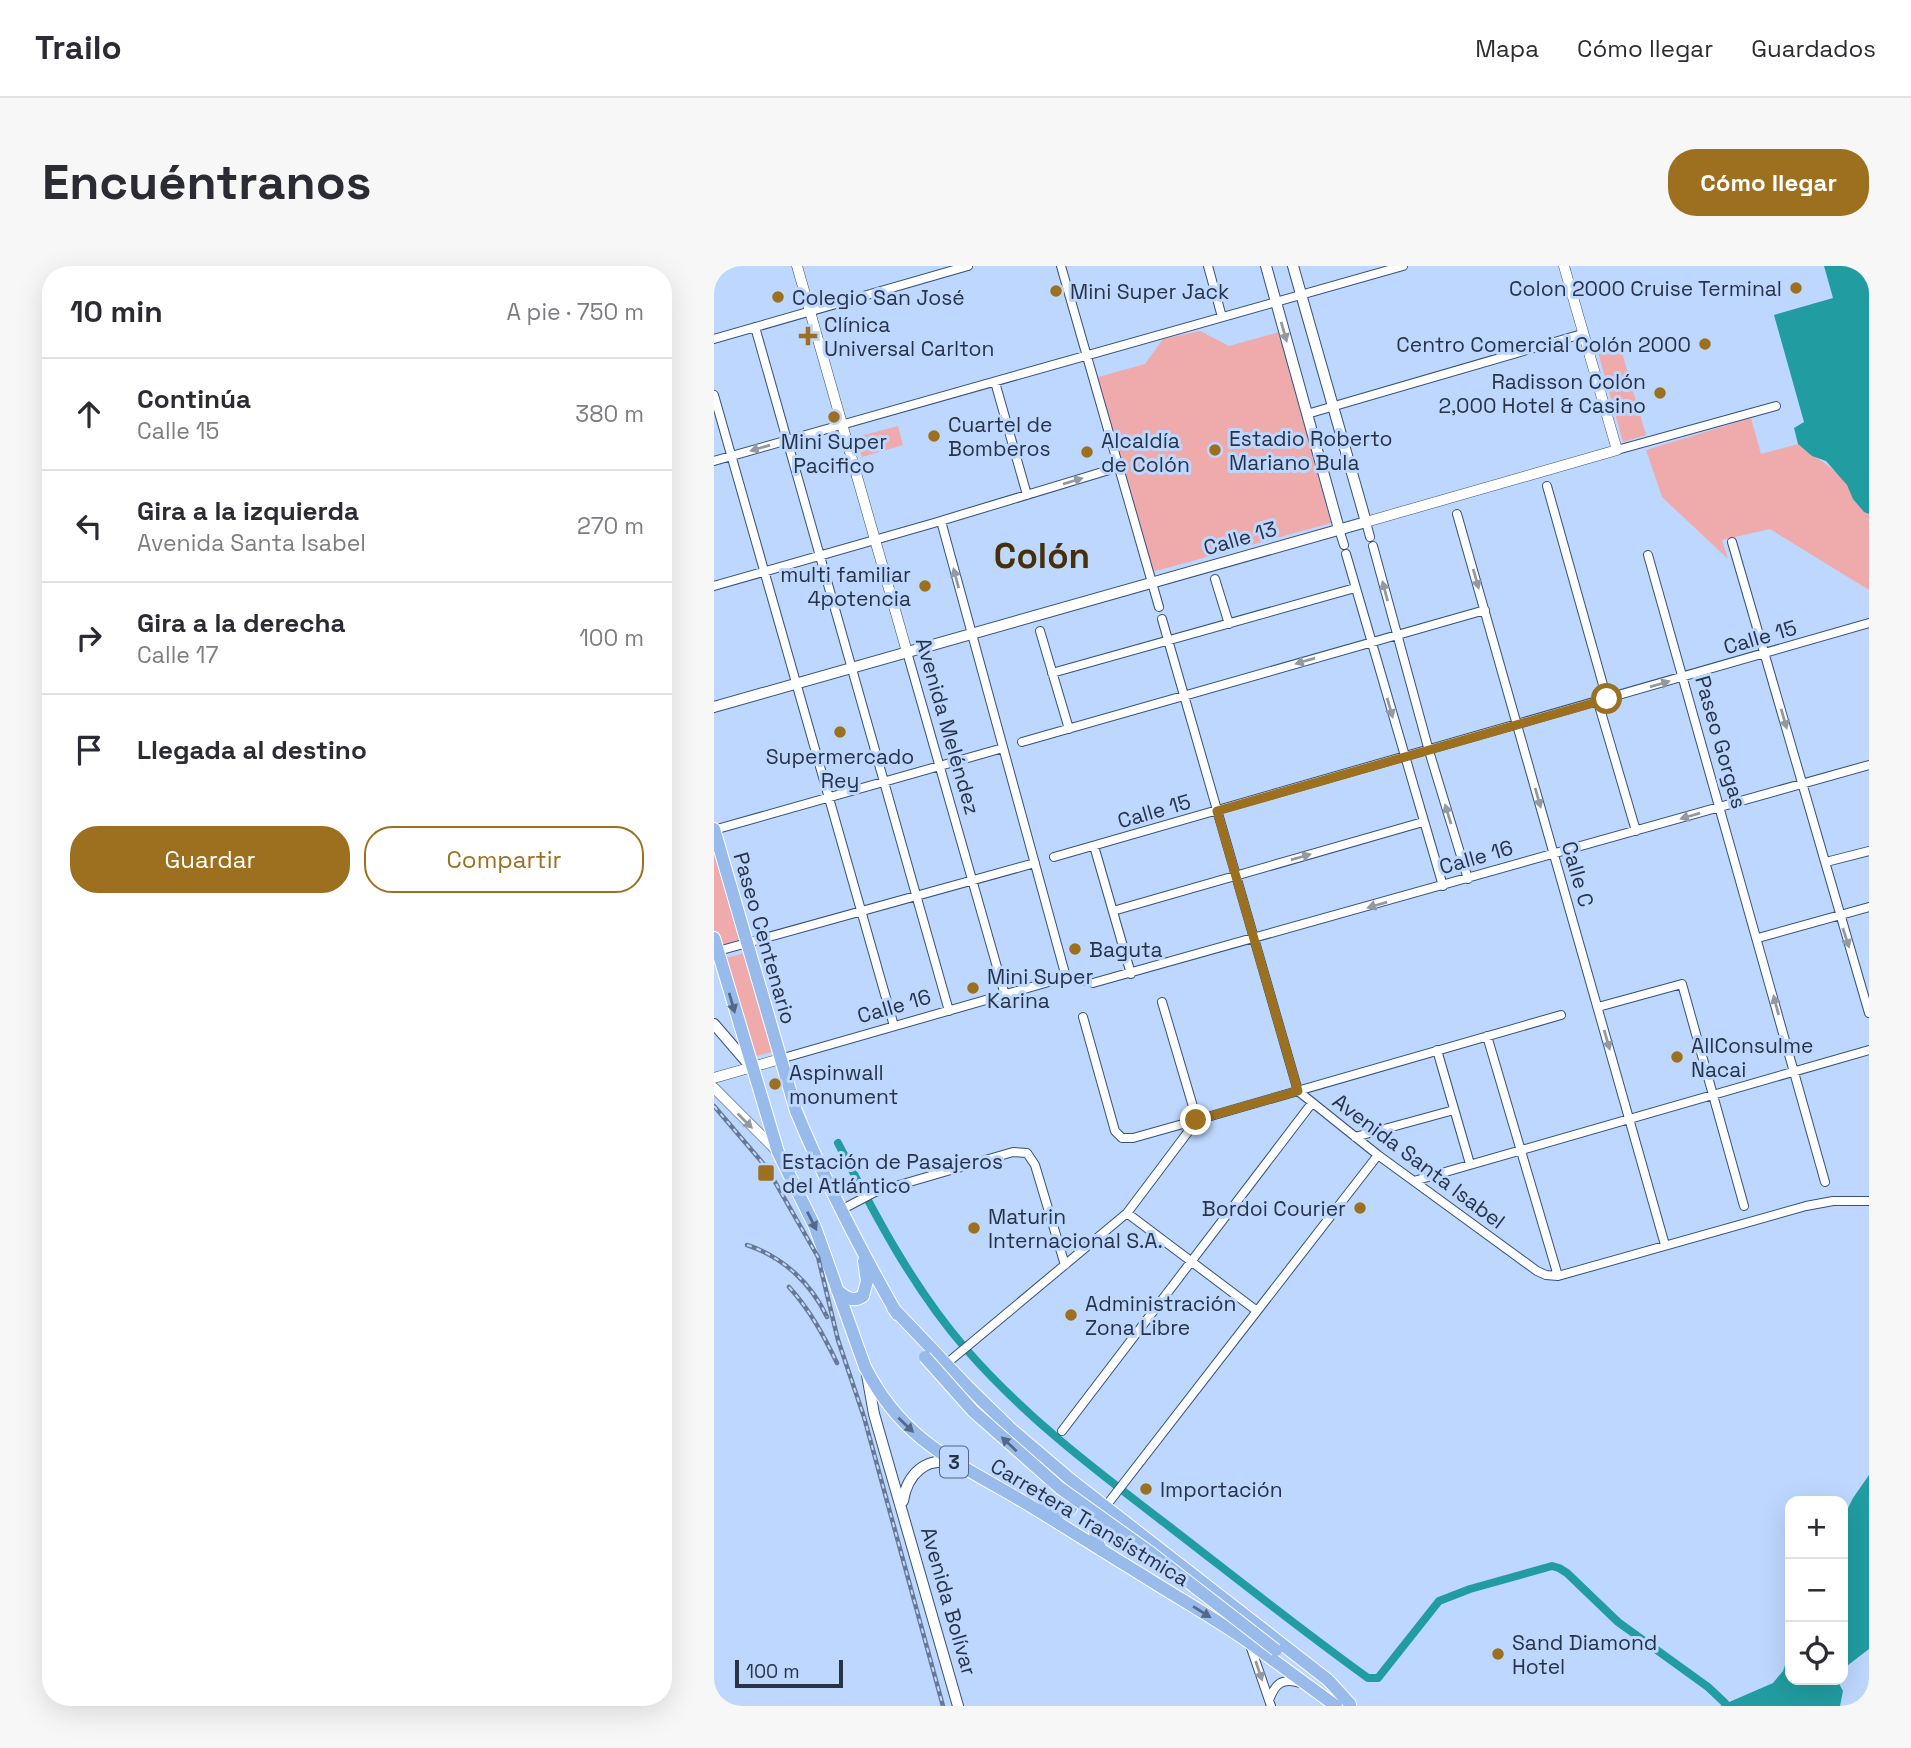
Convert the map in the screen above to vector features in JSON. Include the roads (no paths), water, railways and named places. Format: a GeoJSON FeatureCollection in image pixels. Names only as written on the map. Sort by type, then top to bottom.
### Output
{"type":"FeatureCollection","features":[{"type":"Feature","properties":{"kind":"main road"},"geometry":{"type":"LineString","coordinates":[[1266,266],[1339,529]]}},
{"type":"Feature","properties":{"kind":"main road"},"geometry":{"type":"LineString","coordinates":[[1293,266],[1366,522]]}},
{"type":"Feature","properties":{"kind":"main road","name":"Calle 13"},"geometry":{"type":"LineString","coordinates":[[714,707],[1366,522]]}},
{"type":"Feature","properties":{"kind":"main road","name":"Paseo Centenario"},"geometry":{"type":"LineString","coordinates":[[714,830],[780,1059]]}},
{"type":"Feature","properties":{"kind":"main road","name":"3"},"geometry":{"type":"LineString","coordinates":[[716,952],[751,1067]]}},
{"type":"Feature","properties":{"kind":"main road"},"geometry":{"type":"LineString","coordinates":[[714,1024],[751,1067]]}},
{"type":"Feature","properties":{"kind":"main road","name":"Carretera Transístmica"},"geometry":{"type":"LineString","coordinates":[[780,1059],[812,1151],[846,1206],[862,1250],[893,1308],[925,1357],[973,1411],[1060,1488],[1151,1553],[1352,1705]]}},
{"type":"Feature","properties":{"kind":"main road","name":"Carretera Transístmica"},"geometry":{"type":"LineString","coordinates":[[751,1067],[778,1152],[815,1227],[865,1367],[878,1390],[906,1426],[960,1466],[1249,1642],[1336,1706]]}},
{"type":"Feature","properties":{"kind":"main road"},"geometry":{"type":"LineString","coordinates":[[837,1289],[850,1299],[856,1300],[863,1296],[867,1281],[862,1250]]}},
{"type":"Feature","properties":{"kind":"main road"},"geometry":{"type":"LineString","coordinates":[[893,1308],[951,1361],[989,1410],[1071,1480],[1328,1680],[1352,1705]]}},
{"type":"Feature","properties":{"kind":"main road","name":"Avenida Bolívar"},"geometry":{"type":"LineString","coordinates":[[865,1367],[874,1414],[958,1706]]}},
{"type":"Feature","properties":{"kind":"main road","name":"Avenida Bolívar"},"geometry":{"type":"LineString","coordinates":[[902,1507],[910,1476],[924,1465],[946,1462],[960,1466]]}},
{"type":"Feature","properties":{"kind":"main road"},"geometry":{"type":"LineString","coordinates":[[1027,1505],[1052,1511],[1070,1510],[1076,1499],[1071,1480]]}},
{"type":"Feature","properties":{"kind":"main road"},"geometry":{"type":"LineString","coordinates":[[1102,1551],[1094,1531],[1097,1516],[1106,1506]]}},
{"type":"Feature","properties":{"kind":"street","name":"Avenida Meléndez"},"geometry":{"type":"LineString","coordinates":[[797,266],[1005,995]]}},
{"type":"Feature","properties":{"kind":"street"},"geometry":{"type":"LineString","coordinates":[[714,339],[968,266]]}},
{"type":"Feature","properties":{"kind":"street"},"geometry":{"type":"LineString","coordinates":[[1061,266],[1159,607]]}},
{"type":"Feature","properties":{"kind":"street"},"geometry":{"type":"LineString","coordinates":[[1208,266],[1222,317]]}},
{"type":"Feature","properties":{"kind":"street"},"geometry":{"type":"LineString","coordinates":[[714,461],[1403,266]]}},
{"type":"Feature","properties":{"kind":"street"},"geometry":{"type":"LineString","coordinates":[[1563,266],[1617,450]]}},
{"type":"Feature","properties":{"kind":"street"},"geometry":{"type":"LineString","coordinates":[[755,327],[949,1011]]}},
{"type":"Feature","properties":{"kind":"street"},"geometry":{"type":"LineString","coordinates":[[1307,414],[1582,334]]}},
{"type":"Feature","properties":{"kind":"street"},"geometry":{"type":"LineString","coordinates":[[995,382],[1027,495]]}},
{"type":"Feature","properties":{"kind":"street"},"geometry":{"type":"LineString","coordinates":[[714,395],[894,1026]]}},
{"type":"Feature","properties":{"kind":"street","name":"Calle 13"},"geometry":{"type":"LineString","coordinates":[[1366,522],[1454,505],[1545,479],[1617,450],[1776,406]]}},
{"type":"Feature","properties":{"kind":"street"},"geometry":{"type":"LineString","coordinates":[[714,586],[941,522],[1119,467]]}},
{"type":"Feature","properties":{"kind":"street"},"geometry":{"type":"LineString","coordinates":[[1545,479],[1636,831]]}},
{"type":"Feature","properties":{"kind":"street","name":"Calle C"},"geometry":{"type":"LineString","coordinates":[[1454,505],[1665,1245]]}},
{"type":"Feature","properties":{"kind":"street"},"geometry":{"type":"LineString","coordinates":[[941,522],[1066,977]]}},
{"type":"Feature","properties":{"kind":"street"},"geometry":{"type":"LineString","coordinates":[[1366,522],[1396,636],[1468,879]]}},
{"type":"Feature","properties":{"kind":"street"},"geometry":{"type":"LineString","coordinates":[[1339,529],[1443,886]]}},
{"type":"Feature","properties":{"kind":"street"},"geometry":{"type":"LineString","coordinates":[[1732,542],[1826,862],[1839,915],[1864,979],[1869,1013]]}},
{"type":"Feature","properties":{"kind":"street","name":"Paseo Gorgas"},"geometry":{"type":"LineString","coordinates":[[1648,555],[1825,1182]]}},
{"type":"Feature","properties":{"kind":"street"},"geometry":{"type":"LineString","coordinates":[[1215,579],[1229,624]]}},
{"type":"Feature","properties":{"kind":"street"},"geometry":{"type":"LineString","coordinates":[[1052,673],[1355,588]]}},
{"type":"Feature","properties":{"kind":"street"},"geometry":{"type":"LineString","coordinates":[[1022,742],[1485,610]]}},
{"type":"Feature","properties":{"kind":"street"},"geometry":{"type":"LineString","coordinates":[[1162,619],[1298,1091]]}},
{"type":"Feature","properties":{"kind":"street","name":"Calle 15"},"geometry":{"type":"LineString","coordinates":[[1054,857],[1869,623]]}},
{"type":"Feature","properties":{"kind":"street"},"geometry":{"type":"LineString","coordinates":[[1040,631],[1069,729]]}},
{"type":"Feature","properties":{"kind":"street"},"geometry":{"type":"LineString","coordinates":[[714,830],[1003,748]]}},
{"type":"Feature","properties":{"kind":"street","name":"Calle 16"},"geometry":{"type":"LineString","coordinates":[[714,1078],[1066,977],[1089,982],[1131,974],[1869,765]]}},
{"type":"Feature","properties":{"kind":"street"},"geometry":{"type":"LineString","coordinates":[[1113,911],[1423,822]]}},
{"type":"Feature","properties":{"kind":"street"},"geometry":{"type":"LineString","coordinates":[[1094,846],[1131,974]]}},
{"type":"Feature","properties":{"kind":"street"},"geometry":{"type":"LineString","coordinates":[[1826,862],[1869,851]]}},
{"type":"Feature","properties":{"kind":"street"},"geometry":{"type":"LineString","coordinates":[[716,952],[1035,863]]}},
{"type":"Feature","properties":{"kind":"street"},"geometry":{"type":"LineString","coordinates":[[1758,938],[1869,907]]}},
{"type":"Feature","properties":{"kind":"street"},"geometry":{"type":"LineString","coordinates":[[1598,1007],[1682,984],[1744,1206]]}},
{"type":"Feature","properties":{"kind":"street"},"geometry":{"type":"LineString","coordinates":[[1162,1002],[1196,1120]]}},
{"type":"Feature","properties":{"kind":"street"},"geometry":{"type":"LineString","coordinates":[[1083,1017],[1115,1131],[1122,1138],[1133,1138],[1561,1015]]}},
{"type":"Feature","properties":{"kind":"street"},"geometry":{"type":"LineString","coordinates":[[1488,1036],[1558,1276],[1806,1206],[1841,1201],[1869,1201]]}},
{"type":"Feature","properties":{"kind":"street"},"geometry":{"type":"LineString","coordinates":[[1414,1181],[1869,1049]]}},
{"type":"Feature","properties":{"kind":"street"},"geometry":{"type":"LineString","coordinates":[[1437,1050],[1470,1164]]}},
{"type":"Feature","properties":{"kind":"street"},"geometry":{"type":"LineString","coordinates":[[714,1088],[778,1152]]}},
{"type":"Feature","properties":{"kind":"street","name":"Avenida Santa Isabel"},"geometry":{"type":"LineString","coordinates":[[1298,1091],[1377,1154],[1537,1271],[1558,1276]]}},
{"type":"Feature","properties":{"kind":"street"},"geometry":{"type":"LineString","coordinates":[[1062,1431],[1312,1102]]}},
{"type":"Feature","properties":{"kind":"street"},"geometry":{"type":"LineString","coordinates":[[1355,1137],[1454,1110]]}},
{"type":"Feature","properties":{"kind":"street"},"geometry":{"type":"LineString","coordinates":[[951,1361],[1127,1213],[1196,1120]]}},
{"type":"Feature","properties":{"kind":"street"},"geometry":{"type":"LineString","coordinates":[[846,1206],[875,1192],[1013,1152],[1027,1153],[1035,1165],[1065,1265]]}},
{"type":"Feature","properties":{"kind":"street"},"geometry":{"type":"LineString","coordinates":[[1106,1506],[1377,1154]]}},
{"type":"Feature","properties":{"kind":"street"},"geometry":{"type":"LineString","coordinates":[[1127,1213],[1257,1311]]}},
{"type":"Feature","properties":{"kind":"street"},"geometry":{"type":"LineString","coordinates":[[1249,1642],[1270,1703]]}},
{"type":"Feature","properties":{"kind":"street"},"geometry":{"type":"LineString","coordinates":[[1270,1703],[1274,1687],[1279,1681],[1296,1681],[1311,1689]]}},
{"type":"Feature","properties":{"kind":"waterway"},"geometry":{"type":"LineString","coordinates":[[838,1143],[912,1276],[947,1326],[989,1374],[1038,1421],[1090,1465],[1368,1678],[1378,1678],[1439,1601],[1470,1589],[1552,1566],[1567,1573],[1618,1622],[1708,1687],[1725,1703]]}},
{"type":"Feature","properties":{"kind":"railway"},"geometry":{"type":"LineString","coordinates":[[714,1106],[767,1168],[818,1257],[838,1340],[864,1417],[943,1706]]}},
{"type":"Feature","properties":{"kind":"railway"},"geometry":{"type":"LineString","coordinates":[[747,1245],[784,1264],[813,1293],[827,1317]]}},
{"type":"Feature","properties":{"kind":"railway"},"geometry":{"type":"LineString","coordinates":[[789,1287],[804,1305],[837,1363]]}},
{"type":"Feature","properties":{"kind":"place","name":"Colon 2000 Cruise Terminal"},"geometry":{"type":"Point","coordinates":[1796,288]}},
{"type":"Feature","properties":{"kind":"place","name":"Mini Super Jack"},"geometry":{"type":"Point","coordinates":[1056,291]}},
{"type":"Feature","properties":{"kind":"place","name":"Colegio San José"},"geometry":{"type":"Point","coordinates":[778,297]}},
{"type":"Feature","properties":{"kind":"place","name":"Clínica Universal Carlton"},"geometry":{"type":"Point","coordinates":[808,336]}},
{"type":"Feature","properties":{"kind":"place","name":"Centro Comercial Colón 2000"},"geometry":{"type":"Point","coordinates":[1705,344]}},
{"type":"Feature","properties":{"kind":"place","name":"Radisson Colón 2,000 Hotel & Casino"},"geometry":{"type":"Point","coordinates":[1660,393]}},
{"type":"Feature","properties":{"kind":"place","name":"Mini Super Pacifico"},"geometry":{"type":"Point","coordinates":[834,417]}},
{"type":"Feature","properties":{"kind":"place","name":"Cuartel de Bomberos"},"geometry":{"type":"Point","coordinates":[934,436]}},
{"type":"Feature","properties":{"kind":"place","name":"Estadio Roberto Mariano Bula"},"geometry":{"type":"Point","coordinates":[1215,450]}},
{"type":"Feature","properties":{"kind":"place","name":"Alcaldía de Colón"},"geometry":{"type":"Point","coordinates":[1087,452]}},
{"type":"Feature","properties":{"kind":"place","name":"multi familiar 4potencia"},"geometry":{"type":"Point","coordinates":[925,586]}},
{"type":"Feature","properties":{"kind":"place","name":"Supermercado Rey"},"geometry":{"type":"Point","coordinates":[840,732]}},
{"type":"Feature","properties":{"kind":"place","name":"Baguta"},"geometry":{"type":"Point","coordinates":[1075,949]}},
{"type":"Feature","properties":{"kind":"place","name":"Mini Super Karina"},"geometry":{"type":"Point","coordinates":[973,988]}},
{"type":"Feature","properties":{"kind":"place","name":"AllConsulme Nacai"},"geometry":{"type":"Point","coordinates":[1677,1057]}},
{"type":"Feature","properties":{"kind":"place","name":"Aspinwall monument"},"geometry":{"type":"Point","coordinates":[775,1084]}},
{"type":"Feature","properties":{"kind":"place","name":"Estación de Pasajeros del Atlántico"},"geometry":{"type":"Point","coordinates":[766,1173]}},
{"type":"Feature","properties":{"kind":"place","name":"Bordoi Courier"},"geometry":{"type":"Point","coordinates":[1360,1208]}},
{"type":"Feature","properties":{"kind":"place","name":"Maturin Internacional S.A."},"geometry":{"type":"Point","coordinates":[974,1228]}},
{"type":"Feature","properties":{"kind":"place","name":"Administración Zona Libre"},"geometry":{"type":"Point","coordinates":[1071,1315]}},
{"type":"Feature","properties":{"kind":"place","name":"Importación"},"geometry":{"type":"Point","coordinates":[1146,1489]}},
{"type":"Feature","properties":{"kind":"place","name":"Sand Diamond Hotel"},"geometry":{"type":"Point","coordinates":[1498,1654]}},
{"type":"Feature","properties":{"kind":"district","name":"Colón"},"geometry":{"type":"Point","coordinates":[1042,556]}}]}
